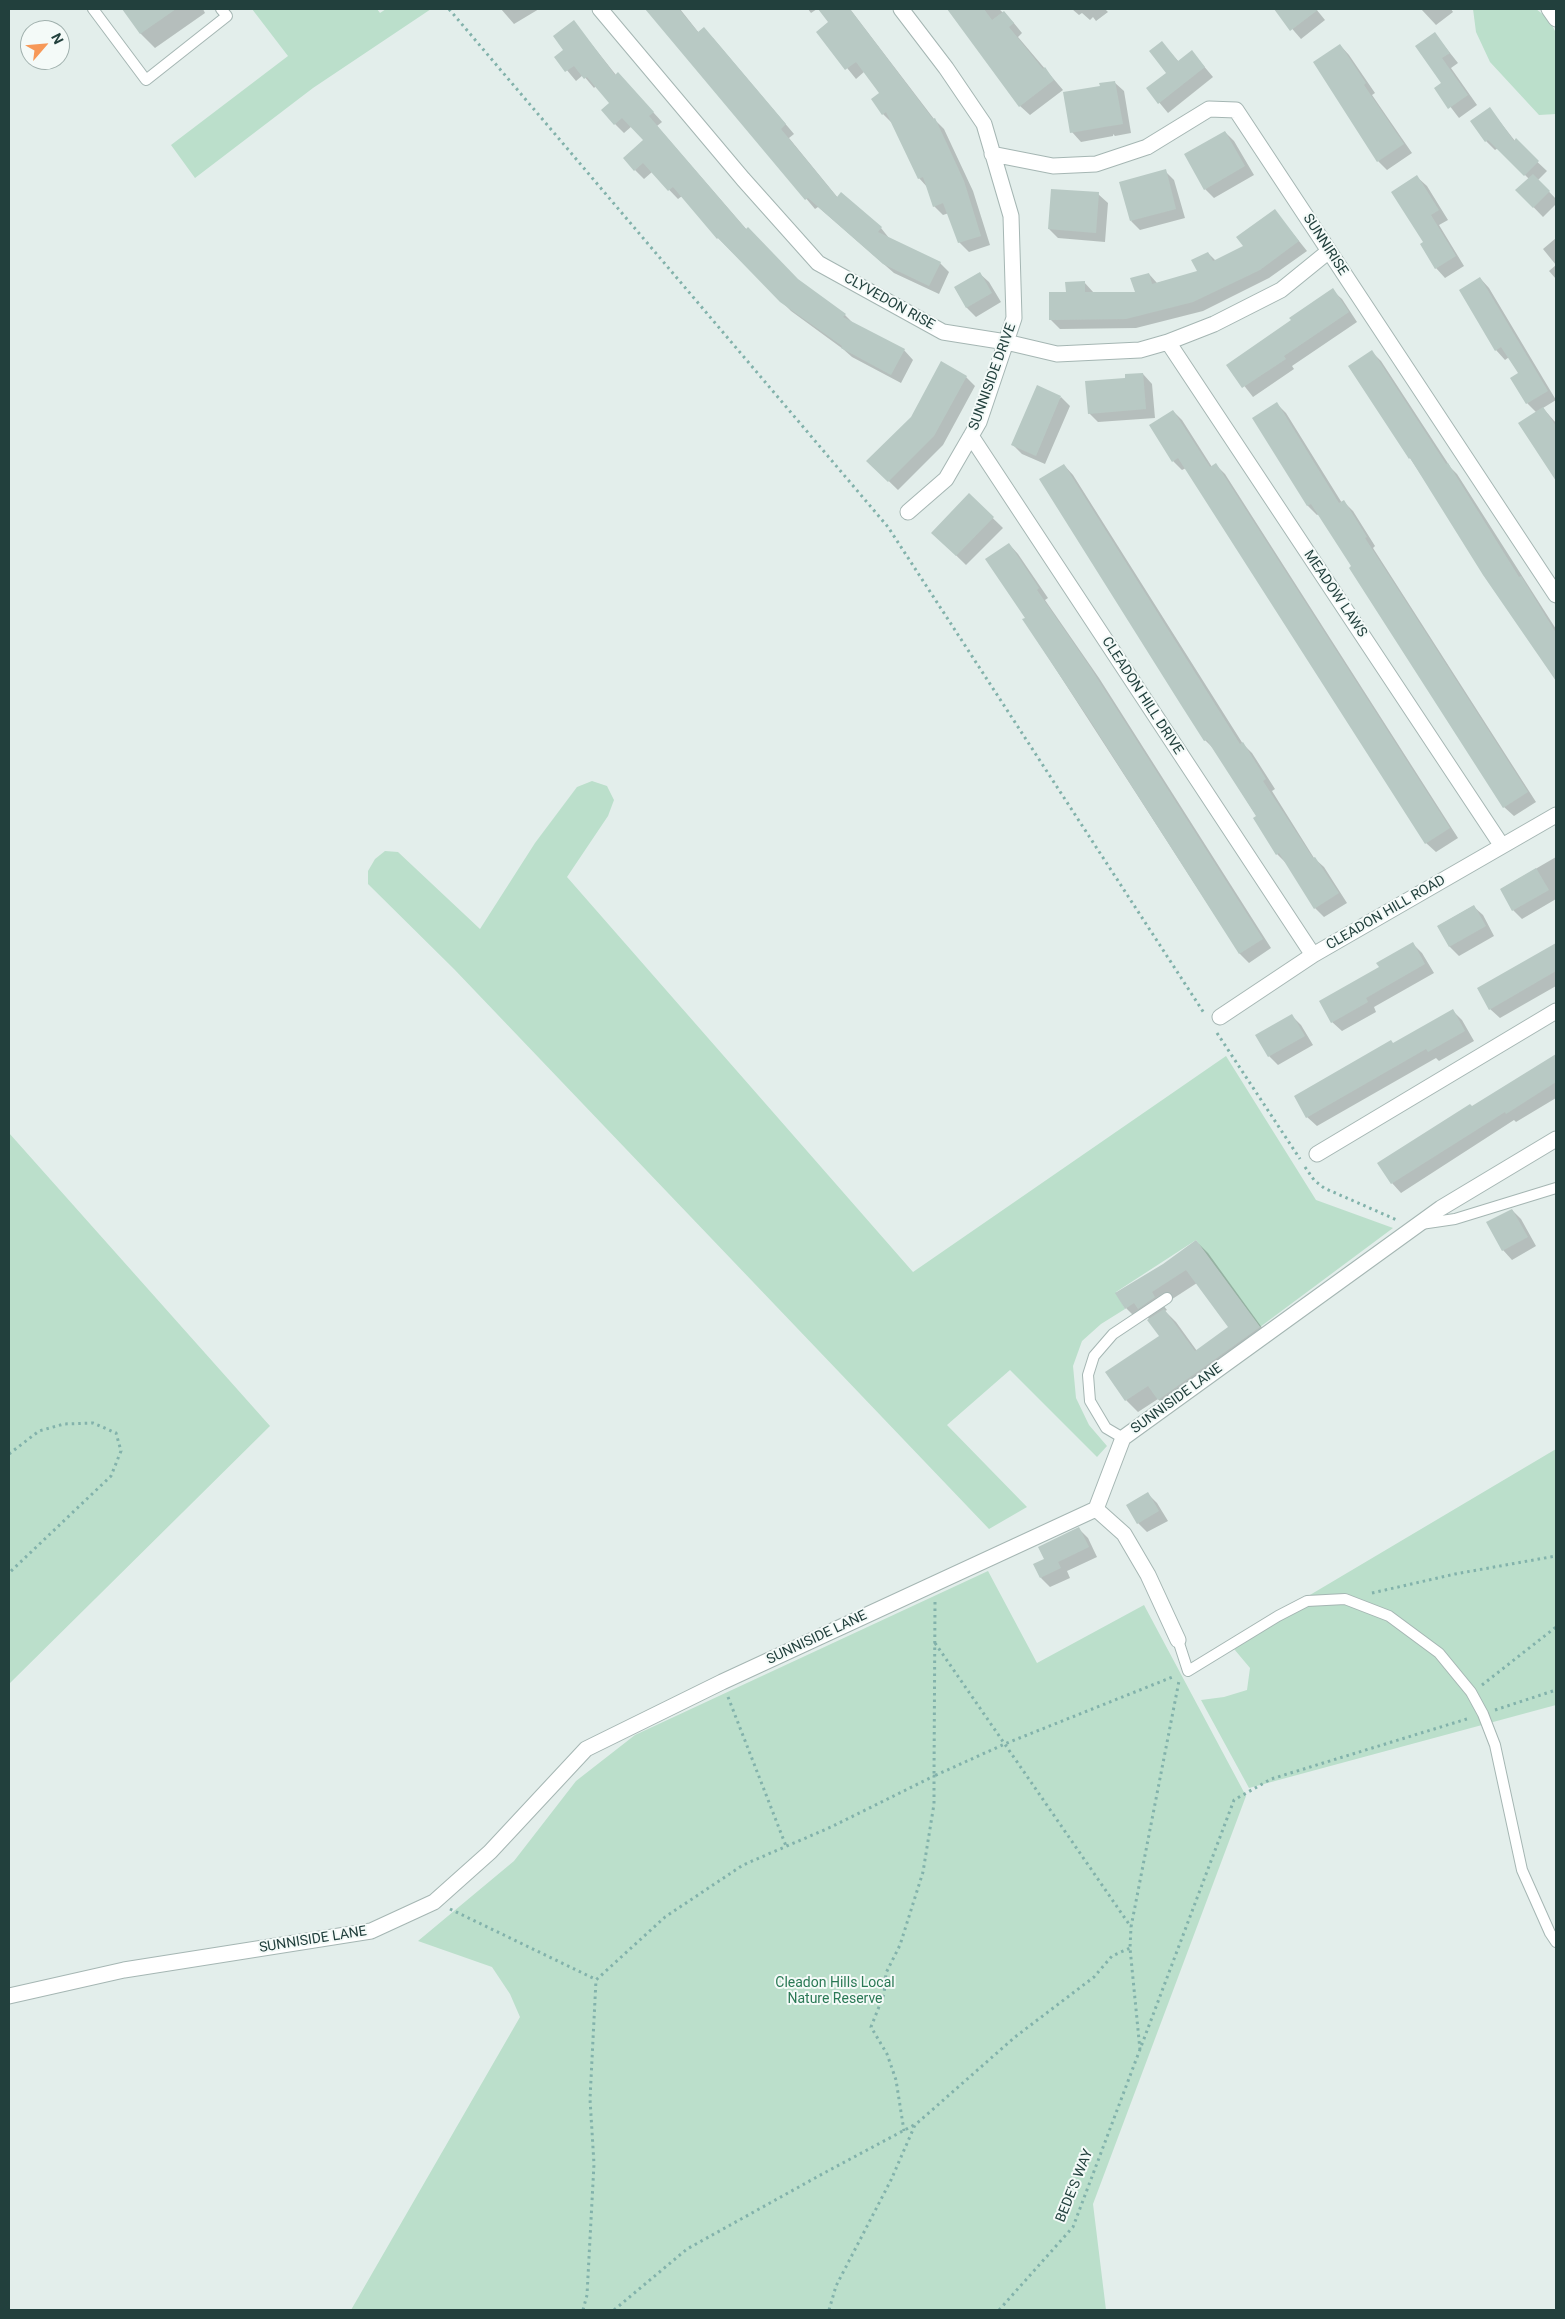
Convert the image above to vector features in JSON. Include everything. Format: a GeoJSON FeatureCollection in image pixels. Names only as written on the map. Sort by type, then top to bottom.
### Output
{"type":"FeatureCollection","features":[{"type":"Feature","properties":{"kind":"street","name":"CLYVEDON RISE"},"geometry":{"type":"LineString","coordinates":[[600,9],[743,179],[818,263],[943,332],[1006,342],[1057,354],[1140,350],[1168,342],[1214,324],[1281,290],[1329,251]]}},
{"type":"Feature","properties":{"kind":"street","name":"SUNNISIDE DRIVE"},"geometry":{"type":"LineString","coordinates":[[901,9],[946,68],[984,124],[1011,216],[1014,318],[979,422],[946,479],[908,512]]}},
{"type":"Feature","properties":{"kind":"street"},"geometry":{"type":"LineString","coordinates":[[1549,9],[1556,19]]}},
{"type":"Feature","properties":{"kind":"street","name":"SUNNIRISE"},"geometry":{"type":"LineString","coordinates":[[992,154],[1053,166],[1096,164],[1146,147],[1209,109],[1236,110],[1556,595]]}},
{"type":"Feature","properties":{"kind":"street","name":"MEADOW LAWS"},"geometry":{"type":"LineString","coordinates":[[1168,342],[1502,846]]}},
{"type":"Feature","properties":{"kind":"street","name":"CLEADON HILL DRIVE"},"geometry":{"type":"LineString","coordinates":[[971,436],[1313,955]]}},
{"type":"Feature","properties":{"kind":"street","name":"CLEADON HILL ROAD"},"geometry":{"type":"LineString","coordinates":[[1214,1021],[1313,955],[1556,815]]}},
{"type":"Feature","properties":{"kind":"street"},"geometry":{"type":"LineString","coordinates":[[1317,1154],[1556,1011]]}},
{"type":"Feature","properties":{"kind":"street","name":"SUNNISIDE LANE"},"geometry":{"type":"LineString","coordinates":[[9,1996],[124,1970],[371,1931],[434,1902],[490,1852],[586,1749],[722,1682],[1096,1509],[1123,1438],[1441,1208],[1556,1139]]}},
{"type":"Feature","properties":{"kind":"street"},"geometry":{"type":"LineString","coordinates":[[1096,1509],[1124,1534],[1148,1575],[1178,1640]]}},
{"type":"Feature","properties":{"kind":"lane"},"geometry":{"type":"LineString","coordinates":[[93,9],[146,80],[226,16],[221,9]]}},
{"type":"Feature","properties":{"kind":"lane"},"geometry":{"type":"LineString","coordinates":[[1416,1226],[1455,1219],[1556,1188]]}},
{"type":"Feature","properties":{"kind":"lane"},"geometry":{"type":"LineString","coordinates":[[1123,1438],[1106,1428],[1090,1401],[1088,1375],[1094,1356],[1114,1334],[1167,1298]]}},
{"type":"Feature","properties":{"kind":"lane"},"geometry":{"type":"LineString","coordinates":[[1178,1640],[1188,1671],[1278,1616],[1307,1601],[1345,1599],[1389,1616],[1439,1653],[1471,1692],[1484,1714],[1495,1746],[1522,1870],[1550,1933],[1556,1942]]}},
{"type":"Feature","properties":{"kind":"path"},"geometry":{"type":"LineString","coordinates":[[449,9],[888,527],[1214,1021],[1314,1180],[1324,1188],[1416,1226]]}},
{"type":"Feature","properties":{"kind":"path"},"geometry":{"type":"LineString","coordinates":[[9,1454],[39,1430],[64,1424],[83,1423],[93,1423],[116,1432],[121,1451],[111,1476],[9,1573]]}},
{"type":"Feature","properties":{"kind":"path"},"geometry":{"type":"LineString","coordinates":[[1345,1599],[1455,1574],[1556,1556]]}},
{"type":"Feature","properties":{"kind":"path"},"geometry":{"type":"LineString","coordinates":[[904,2131],[896,2080],[887,2054],[870,2027],[884,1994],[886,1973],[900,1945],[923,1872],[934,1804],[935,1583]]}},
{"type":"Feature","properties":{"kind":"path"},"geometry":{"type":"LineString","coordinates":[[1471,1692],[1534,1646],[1556,1626]]}},
{"type":"Feature","properties":{"kind":"path"},"geometry":{"type":"LineString","coordinates":[[934,1642],[1131,1928]]}},
{"type":"Feature","properties":{"kind":"path"},"geometry":{"type":"LineString","coordinates":[[583,2310],[587,2295],[594,2164],[590,2098],[596,1980],[665,1918],[743,1865],[831,1827],[1004,1744],[1188,1671]]}},
{"type":"Feature","properties":{"kind":"path"},"geometry":{"type":"LineString","coordinates":[[1140,2050],[1130,1948],[1131,1928],[1181,1674],[1188,1671]]}},
{"type":"Feature","properties":{"kind":"path"},"geometry":{"type":"LineString","coordinates":[[722,1682],[786,1846]]}},
{"type":"Feature","properties":{"kind":"path"},"geometry":{"type":"LineString","coordinates":[[1484,1714],[1556,1690]]}},
{"type":"Feature","properties":{"kind":"path","name":"BEDE'S WAY"},"geometry":{"type":"LineString","coordinates":[[999,2310],[1073,2227],[1234,1800],[1270,1779],[1484,1714]]}},
{"type":"Feature","properties":{"kind":"path"},"geometry":{"type":"LineString","coordinates":[[434,1902],[596,1980]]}},
{"type":"Feature","properties":{"kind":"path"},"geometry":{"type":"LineString","coordinates":[[614,2310],[687,2250],[824,2173],[915,2125],[1016,2037],[1094,1977],[1112,1956],[1130,1948]]}},
{"type":"Feature","properties":{"kind":"path"},"geometry":{"type":"LineString","coordinates":[[829,2310],[836,2286],[891,2180],[915,2125]]}},
{"type":"Feature","properties":{"kind":"green space"},"geometry":{"type":"Polygon","coordinates":[[[252,9],[377,9],[380,13],[386,9],[431,9],[313,88],[195,178],[171,145],[288,56],[252,9]]]}},
{"type":"Feature","properties":{"kind":"green space"},"geometry":{"type":"Polygon","coordinates":[[[1473,9],[1536,9],[1549,19],[1556,33],[1556,114],[1539,115],[1490,62],[1476,32],[1473,9]]]}},
{"type":"Feature","properties":{"kind":"green space"},"geometry":{"type":"Polygon","coordinates":[[[592,781],[607,786],[614,800],[608,816],[567,877],[913,1272],[1226,1056],[1316,1200],[1393,1228],[1260,1327],[1196,1240],[1116,1292],[1125,1309],[1101,1324],[1082,1341],[1073,1366],[1076,1398],[1089,1425],[1107,1446],[1097,1457],[1010,1370],[947,1425],[1027,1507],[989,1529],[454,969],[368,884],[368,871],[375,859],[385,851],[398,852],[480,929],[535,843],[577,787],[592,781]]]}},
{"type":"Feature","properties":{"kind":"green space"},"geometry":{"type":"Polygon","coordinates":[[[9,1133],[270,1426],[9,1684],[9,1133]]]}},
{"type":"Feature","properties":{"kind":"green space"},"geometry":{"type":"Polygon","coordinates":[[[1556,1449],[1556,1705],[1249,1788],[1201,1700],[1224,1697],[1247,1690],[1250,1668],[1229,1643],[1556,1449]]]}},
{"type":"Feature","properties":{"kind":"green space","name":"Cleadon Hills Local Nature Reserve"},"geometry":{"type":"Polygon","coordinates":[[[988,1571],[1037,1663],[1144,1605],[1246,1796],[1093,2204],[1106,2310],[351,2310],[520,2017],[510,1994],[492,1967],[418,1941],[514,1861],[576,1781],[635,1735],[988,1571]]]}},
{"type":"Feature","properties":{"kind":"building"},"geometry":{"type":"Polygon","coordinates":[[[122,9],[176,9],[140,34],[122,9]]]}},
{"type":"Feature","properties":{"kind":"building"},"geometry":{"type":"Polygon","coordinates":[[[645,9],[679,9],[698,32],[704,27],[786,124],[781,129],[837,197],[841,192],[882,227],[878,232],[941,262],[929,286],[883,264],[808,198],[805,200],[645,9]]]}},
{"type":"Feature","properties":{"kind":"building"},"geometry":{"type":"Polygon","coordinates":[[[818,9],[850,9],[933,119],[935,118],[964,181],[981,236],[958,243],[943,203],[933,207],[923,177],[918,179],[886,112],[882,115],[871,99],[879,93],[856,62],[845,70],[816,32],[828,22],[818,9]]]}},
{"type":"Feature","properties":{"kind":"building"},"geometry":{"type":"Polygon","coordinates":[[[947,9],[984,9],[992,20],[1004,11],[1014,23],[1009,27],[1043,69],[1045,67],[1054,80],[1019,107],[947,9]]]}},
{"type":"Feature","properties":{"kind":"building"},"geometry":{"type":"Polygon","coordinates":[[[1274,9],[1319,9],[1290,31],[1274,9]]]}},
{"type":"Feature","properties":{"kind":"building"},"geometry":{"type":"Polygon","coordinates":[[[574,20],[615,75],[618,72],[654,112],[649,116],[746,229],[748,227],[798,279],[846,314],[843,317],[905,349],[891,375],[841,348],[842,346],[780,302],[717,239],[673,187],[668,191],[643,163],[634,171],[623,158],[643,140],[622,118],[614,125],[601,110],[609,103],[587,77],[584,79],[574,66],[565,72],[554,57],[563,50],[553,36],[574,20]]]}},
{"type":"Feature","properties":{"kind":"building"},"geometry":{"type":"Polygon","coordinates":[[[1435,32],[1450,53],[1442,58],[1468,95],[1448,109],[1434,88],[1441,83],[1415,46],[1435,32]]]}},
{"type":"Feature","properties":{"kind":"building"},"geometry":{"type":"Polygon","coordinates":[[[1162,41],[1178,61],[1192,50],[1205,67],[1158,104],[1146,88],[1166,73],[1149,51],[1162,41]]]}},
{"type":"Feature","properties":{"kind":"building"},"geometry":{"type":"Polygon","coordinates":[[[1340,44],[1366,83],[1364,85],[1404,144],[1377,162],[1313,62],[1340,44]]]}},
{"type":"Feature","properties":{"kind":"building"},"geometry":{"type":"Polygon","coordinates":[[[1115,81],[1123,124],[1070,133],[1063,92],[1100,86],[1099,83],[1115,81]]]}},
{"type":"Feature","properties":{"kind":"building"},"geometry":{"type":"Polygon","coordinates":[[[1490,107],[1514,141],[1516,138],[1539,161],[1524,176],[1488,140],[1485,142],[1470,121],[1490,107]]]}},
{"type":"Feature","properties":{"kind":"building"},"geometry":{"type":"Polygon","coordinates":[[[1225,131],[1245,166],[1204,190],[1184,154],[1225,131]]]}},
{"type":"Feature","properties":{"kind":"building"},"geometry":{"type":"Polygon","coordinates":[[[1166,169],[1176,209],[1130,221],[1119,182],[1166,169]]]}},
{"type":"Feature","properties":{"kind":"building"},"geometry":{"type":"Polygon","coordinates":[[[1533,174],[1550,191],[1533,208],[1515,190],[1533,174]]]}},
{"type":"Feature","properties":{"kind":"building"},"geometry":{"type":"Polygon","coordinates":[[[1417,175],[1439,210],[1431,215],[1456,256],[1435,269],[1420,244],[1423,242],[1391,192],[1417,175]]]}},
{"type":"Feature","properties":{"kind":"building"},"geometry":{"type":"Polygon","coordinates":[[[1051,189],[1099,192],[1096,233],[1048,229],[1051,189]]]}},
{"type":"Feature","properties":{"kind":"building"},"geometry":{"type":"Polygon","coordinates":[[[1275,209],[1299,241],[1260,270],[1193,302],[1126,319],[1049,320],[1049,292],[1066,292],[1065,282],[1085,281],[1085,292],[1135,292],[1130,278],[1149,273],[1152,284],[1197,271],[1191,260],[1208,252],[1213,261],[1243,246],[1236,237],[1275,209]]]}},
{"type":"Feature","properties":{"kind":"building"},"geometry":{"type":"Polygon","coordinates":[[[980,272],[992,293],[966,308],[954,287],[980,272]]]}},
{"type":"Feature","properties":{"kind":"building"},"geometry":{"type":"Polygon","coordinates":[[[1480,277],[1548,391],[1526,404],[1510,378],[1518,373],[1501,347],[1495,351],[1459,290],[1480,277]]]}},
{"type":"Feature","properties":{"kind":"building"},"geometry":{"type":"Polygon","coordinates":[[[1333,288],[1349,312],[1284,356],[1286,359],[1242,388],[1226,365],[1333,288]]]}},
{"type":"Feature","properties":{"kind":"building"},"geometry":{"type":"Polygon","coordinates":[[[1372,350],[1446,464],[1448,463],[1556,633],[1556,681],[1483,575],[1410,458],[1348,366],[1372,350]]]}},
{"type":"Feature","properties":{"kind":"building"},"geometry":{"type":"Polygon","coordinates":[[[941,361],[967,376],[934,436],[888,482],[866,461],[911,417],[941,361]]]}},
{"type":"Feature","properties":{"kind":"building"},"geometry":{"type":"Polygon","coordinates":[[[1143,373],[1146,409],[1088,414],[1085,381],[1125,378],[1125,374],[1143,373]]]}},
{"type":"Feature","properties":{"kind":"building"},"geometry":{"type":"Polygon","coordinates":[[[1037,385],[1061,396],[1036,456],[1011,445],[1037,385]]]}},
{"type":"Feature","properties":{"kind":"building"},"geometry":{"type":"Polygon","coordinates":[[[1277,402],[1339,503],[1344,500],[1367,537],[1365,538],[1528,792],[1503,808],[1349,568],[1351,566],[1311,504],[1307,506],[1252,418],[1277,402]]]}},
{"type":"Feature","properties":{"kind":"building"},"geometry":{"type":"Polygon","coordinates":[[[1543,407],[1556,426],[1556,481],[1518,423],[1543,407]]]}},
{"type":"Feature","properties":{"kind":"building"},"geometry":{"type":"Polygon","coordinates":[[[1173,410],[1210,467],[1216,463],[1450,828],[1425,844],[1178,458],[1172,462],[1149,425],[1173,410]]]}},
{"type":"Feature","properties":{"kind":"building"},"geometry":{"type":"Polygon","coordinates":[[[1064,464],[1240,744],[1243,742],[1266,779],[1263,781],[1313,858],[1315,857],[1339,893],[1314,909],[1279,853],[1276,855],[1253,818],[1256,816],[1207,740],[1204,741],[1039,479],[1064,464]]]}},
{"type":"Feature","properties":{"kind":"building"},"geometry":{"type":"Polygon","coordinates":[[[969,493],[994,517],[956,556],[931,533],[969,493]]]}},
{"type":"Feature","properties":{"kind":"building"},"geometry":{"type":"Polygon","coordinates":[[[1009,543],[1039,588],[1037,590],[1090,667],[1263,939],[1239,954],[1089,719],[1022,619],[1025,618],[985,559],[1009,543]]]}},
{"type":"Feature","properties":{"kind":"building"},"geometry":{"type":"Polygon","coordinates":[[[1536,868],[1549,890],[1512,911],[1500,889],[1536,868]]]}},
{"type":"Feature","properties":{"kind":"building"},"geometry":{"type":"Polygon","coordinates":[[[1474,905],[1486,926],[1449,947],[1437,926],[1474,905]]]}},
{"type":"Feature","properties":{"kind":"building"},"geometry":{"type":"Polygon","coordinates":[[[1413,942],[1425,964],[1366,998],[1368,1002],[1331,1023],[1319,1001],[1379,967],[1376,963],[1413,942]]]}},
{"type":"Feature","properties":{"kind":"building"},"geometry":{"type":"Polygon","coordinates":[[[1556,943],[1556,971],[1489,1010],[1477,988],[1556,943]]]}},
{"type":"Feature","properties":{"kind":"building"},"geometry":{"type":"Polygon","coordinates":[[[1453,1009],[1465,1031],[1428,1052],[1426,1049],[1306,1118],[1294,1096],[1391,1040],[1393,1043],[1453,1009]]]}},
{"type":"Feature","properties":{"kind":"building"},"geometry":{"type":"Polygon","coordinates":[[[1292,1014],[1305,1036],[1268,1057],[1255,1035],[1292,1014]]]}},
{"type":"Feature","properties":{"kind":"building"},"geometry":{"type":"Polygon","coordinates":[[[1556,1054],[1556,1082],[1391,1184],[1377,1163],[1470,1104],[1472,1106],[1556,1054]]]}},
{"type":"Feature","properties":{"kind":"building"},"geometry":{"type":"Polygon","coordinates":[[[1512,1209],[1528,1237],[1502,1251],[1486,1222],[1512,1209]]]}},
{"type":"Feature","properties":{"kind":"building"},"geometry":{"type":"Polygon","coordinates":[[[1196,1240],[1260,1327],[1158,1400],[1148,1386],[1125,1401],[1105,1372],[1159,1336],[1147,1320],[1164,1309],[1195,1351],[1228,1327],[1186,1270],[1152,1292],[1155,1297],[1138,1309],[1134,1303],[1125,1309],[1115,1293],[1163,1264],[1196,1240]]]}},
{"type":"Feature","properties":{"kind":"building"},"geometry":{"type":"Polygon","coordinates":[[[1148,1492],[1159,1511],[1137,1524],[1126,1505],[1148,1492]]]}},
{"type":"Feature","properties":{"kind":"building"},"geometry":{"type":"Polygon","coordinates":[[[1079,1527],[1089,1547],[1058,1562],[1061,1568],[1040,1578],[1033,1564],[1044,1559],[1038,1547],[1079,1527]]]}}]}
